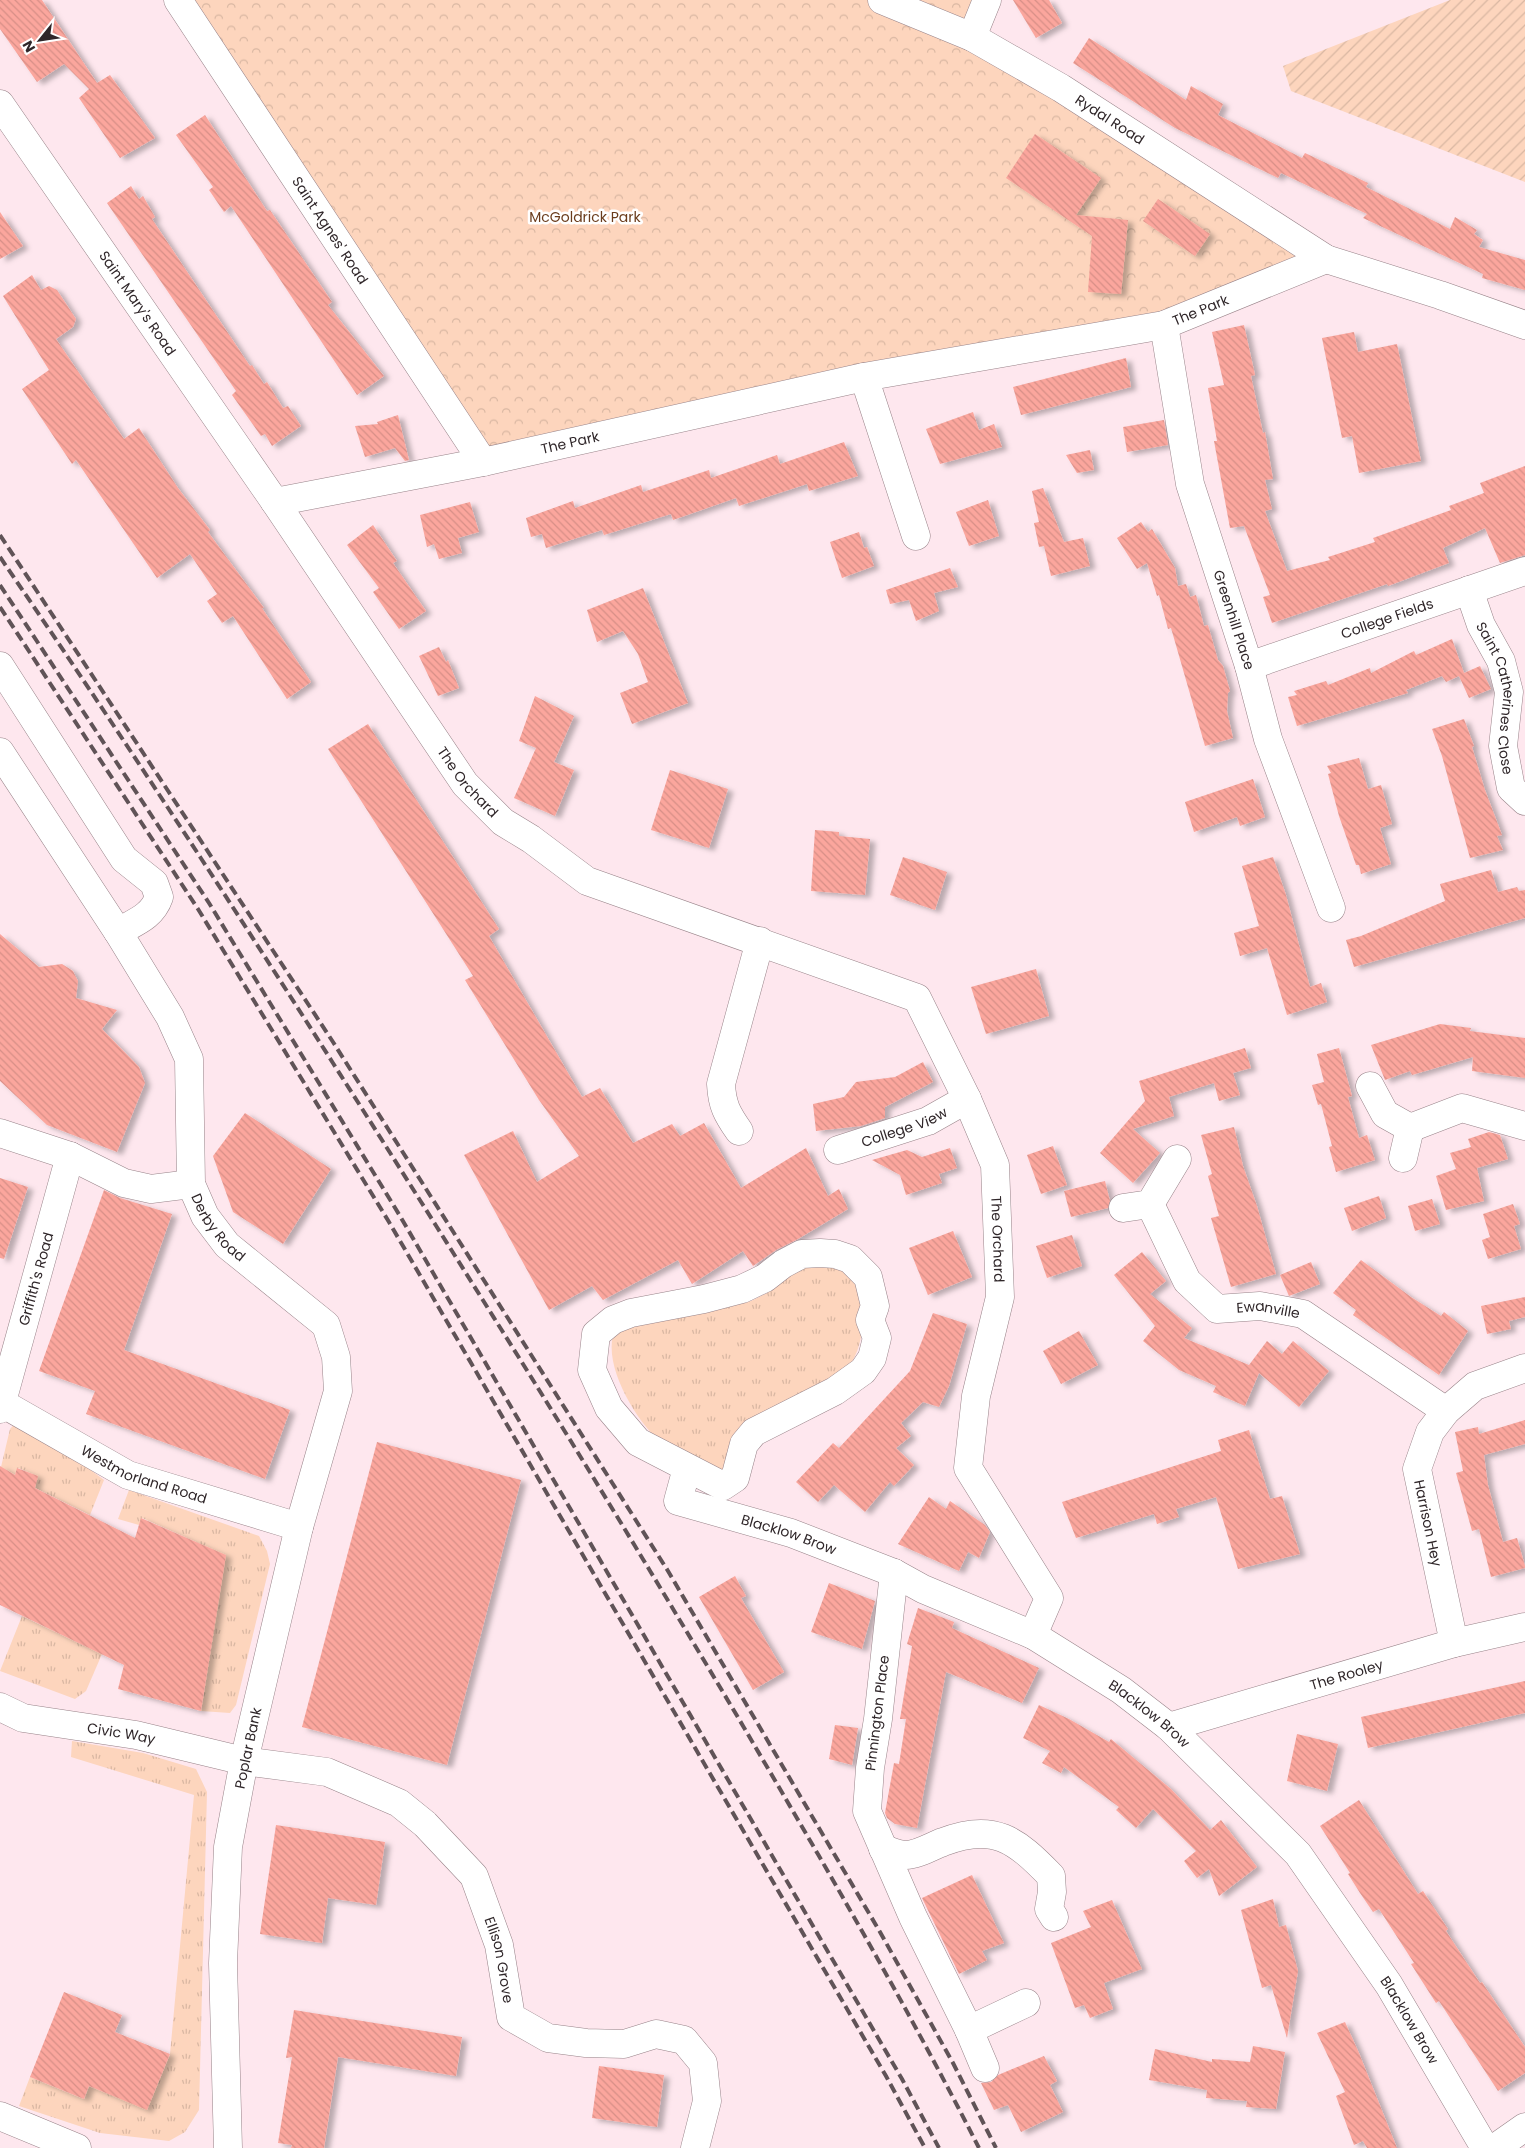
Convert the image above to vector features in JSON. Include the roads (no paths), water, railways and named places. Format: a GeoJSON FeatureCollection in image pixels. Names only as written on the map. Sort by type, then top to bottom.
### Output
{"type":"FeatureCollection","features":[{"type":"Feature","properties":{"kind":"street","name":"Saint Agnes' Road"},"geometry":{"type":"LineString","coordinates":[[178,0],[483,462]]}},
{"type":"Feature","properties":{"kind":"street","name":"Rydal Road"},"geometry":{"type":"LineString","coordinates":[[882,0],[972,37],[1062,88],[1326,259]]}},
{"type":"Feature","properties":{"kind":"street"},"geometry":{"type":"LineString","coordinates":[[972,37],[987,0]]}},
{"type":"Feature","properties":{"kind":"street","name":"Saint Mary's Road"},"geometry":{"type":"LineString","coordinates":[[0,104],[275,502]]}},
{"type":"Feature","properties":{"kind":"street","name":"The Park"},"geometry":{"type":"LineString","coordinates":[[275,502],[483,462],[864,377],[1164,325],[1326,259]]}},
{"type":"Feature","properties":{"kind":"street"},"geometry":{"type":"LineString","coordinates":[[1326,259],[1525,325]]}},
{"type":"Feature","properties":{"kind":"street","name":"Greenhill Place"},"geometry":{"type":"LineString","coordinates":[[1164,325],[1190,484],[1249,666],[1268,739],[1331,908]]}},
{"type":"Feature","properties":{"kind":"street"},"geometry":{"type":"LineString","coordinates":[[864,377],[916,536]]}},
{"type":"Feature","properties":{"kind":"street","name":"The Orchard"},"geometry":{"type":"LineString","coordinates":[[275,502],[464,784],[503,822],[531,839],[587,881],[917,998],[967,1099],[994,1164],[1000,1297],[976,1396],[968,1468],[1049,1598],[1033,1635]]}},
{"type":"Feature","properties":{"kind":"street","name":"College Fields"},"geometry":{"type":"LineString","coordinates":[[1249,666],[1525,570]]}},
{"type":"Feature","properties":{"kind":"street","name":"Saint Catherines Close"},"geometry":{"type":"LineString","coordinates":[[1469,590],[1481,625],[1503,669],[1509,692],[1503,746],[1511,788],[1525,801]]}},
{"type":"Feature","properties":{"kind":"street"},"geometry":{"type":"LineString","coordinates":[[0,666],[124,859],[154,883],[159,897],[156,907],[150,914],[118,932]]}},
{"type":"Feature","properties":{"kind":"street"},"geometry":{"type":"LineString","coordinates":[[0,752],[118,932],[170,1017],[189,1059],[191,1184]]}},
{"type":"Feature","properties":{"kind":"street"},"geometry":{"type":"LineString","coordinates":[[740,1131],[722,1103],[721,1084],[760,941]]}},
{"type":"Feature","properties":{"kind":"street"},"geometry":{"type":"LineString","coordinates":[[1370,1086],[1385,1114],[1410,1128]]}},
{"type":"Feature","properties":{"kind":"street","name":"College View"},"geometry":{"type":"LineString","coordinates":[[838,1150],[928,1121],[967,1099]]}},
{"type":"Feature","properties":{"kind":"street"},"geometry":{"type":"LineString","coordinates":[[1410,1128],[1462,1108],[1525,1126]]}},
{"type":"Feature","properties":{"kind":"street"},"geometry":{"type":"LineString","coordinates":[[1403,1158],[1410,1128]]}},
{"type":"Feature","properties":{"kind":"street","name":"Derby Road"},"geometry":{"type":"LineString","coordinates":[[0,1133],[70,1156],[124,1183],[151,1188],[191,1184],[205,1216],[227,1245],[326,1325],[336,1357]]}},
{"type":"Feature","properties":{"kind":"street","name":"Griffith's Road"},"geometry":{"type":"LineString","coordinates":[[1,1404],[70,1156]]}},
{"type":"Feature","properties":{"kind":"street"},"geometry":{"type":"LineString","coordinates":[[1123,1208],[1150,1204],[1177,1159]]}},
{"type":"Feature","properties":{"kind":"street","name":"Ewanville"},"geometry":{"type":"LineString","coordinates":[[1150,1204],[1187,1281],[1217,1309],[1260,1306],[1303,1314],[1446,1410]]}},
{"type":"Feature","properties":{"kind":"street"},"geometry":{"type":"LineString","coordinates":[[802,1254],[835,1254],[850,1259],[868,1277],[875,1306],[870,1320],[877,1338],[872,1358],[863,1371],[824,1397],[754,1432],[744,1444],[735,1478],[723,1486],[687,1468],[638,1442],[609,1408],[592,1370],[596,1334],[613,1320],[631,1313],[704,1299],[742,1289],[765,1278],[783,1264],[802,1254]]}},
{"type":"Feature","properties":{"kind":"street","name":"Poplar Bank"},"geometry":{"type":"LineString","coordinates":[[223,2142],[223,1963],[228,1847],[244,1761],[299,1527],[338,1390],[336,1357]]}},
{"type":"Feature","properties":{"kind":"street","name":"Harrison Hey"},"geometry":{"type":"LineString","coordinates":[[1454,1643],[1417,1469],[1430,1432],[1446,1410],[1475,1386],[1525,1368]]}},
{"type":"Feature","properties":{"kind":"street","name":"Westmorland Road"},"geometry":{"type":"LineString","coordinates":[[1,1404],[128,1475],[299,1527]]}},
{"type":"Feature","properties":{"kind":"street","name":"Blacklow Brow"},"geometry":{"type":"LineString","coordinates":[[687,1468],[678,1501],[790,1533],[894,1573],[923,1590],[1033,1635],[1121,1690],[1168,1727],[1298,1854],[1389,1984],[1485,2148]]}},
{"type":"Feature","properties":{"kind":"street","name":"Pinnington Place"},"geometry":{"type":"LineString","coordinates":[[894,1573],[866,1812],[969,2030],[985,2068]]}},
{"type":"Feature","properties":{"kind":"street","name":"The Rooley"},"geometry":{"type":"LineString","coordinates":[[1168,1727],[1454,1643],[1525,1627]]}},
{"type":"Feature","properties":{"kind":"street","name":"Civic Way"},"geometry":{"type":"LineString","coordinates":[[12,1712],[136,1736],[244,1761]]}},
{"type":"Feature","properties":{"kind":"street","name":"Ellison Grove"},"geometry":{"type":"LineString","coordinates":[[244,1761],[327,1772],[399,1803],[425,1824],[474,1876],[499,1945],[511,2017],[548,2038],[586,2043],[624,2044],[656,2034],[684,2040],[703,2063],[707,2101],[694,2148]]}},
{"type":"Feature","properties":{"kind":"street"},"geometry":{"type":"LineString","coordinates":[[883,1849],[907,1855],[966,1834],[990,1833],[1029,1854],[1051,1876],[1052,1892],[1049,1909],[1054,1917]]}},
{"type":"Feature","properties":{"kind":"street"},"geometry":{"type":"LineString","coordinates":[[969,2030],[1026,2003]]}},
{"type":"Feature","properties":{"kind":"street"},"geometry":{"type":"LineString","coordinates":[[0,2116],[76,2148]]}},
{"type":"Feature","properties":{"kind":"street"},"geometry":{"type":"LineString","coordinates":[[1495,2148],[1525,2127]]}},
{"type":"Feature","properties":{"kind":"railway"},"geometry":{"type":"LineString","coordinates":[[0,535],[333,1042],[668,1571],[880,1932],[953,2063],[996,2148]]}},
{"type":"Feature","properties":{"kind":"railway"},"geometry":{"type":"LineString","coordinates":[[0,557],[65,652],[254,940],[531,1377],[649,1569],[830,1875],[891,1983],[979,2148]]}},
{"type":"Feature","properties":{"kind":"railway"},"geometry":{"type":"LineString","coordinates":[[0,585],[209,903],[400,1216],[902,2079],[939,2148]]}},
{"type":"Feature","properties":{"kind":"railway"},"geometry":{"type":"LineString","coordinates":[[0,607],[198,909],[389,1222],[886,2076],[925,2148]]}},
{"type":"Feature","properties":{"kind":"park label","name":"McGoldrick Park"},"geometry":{"type":"Point","coordinates":[585,217]}}]}
